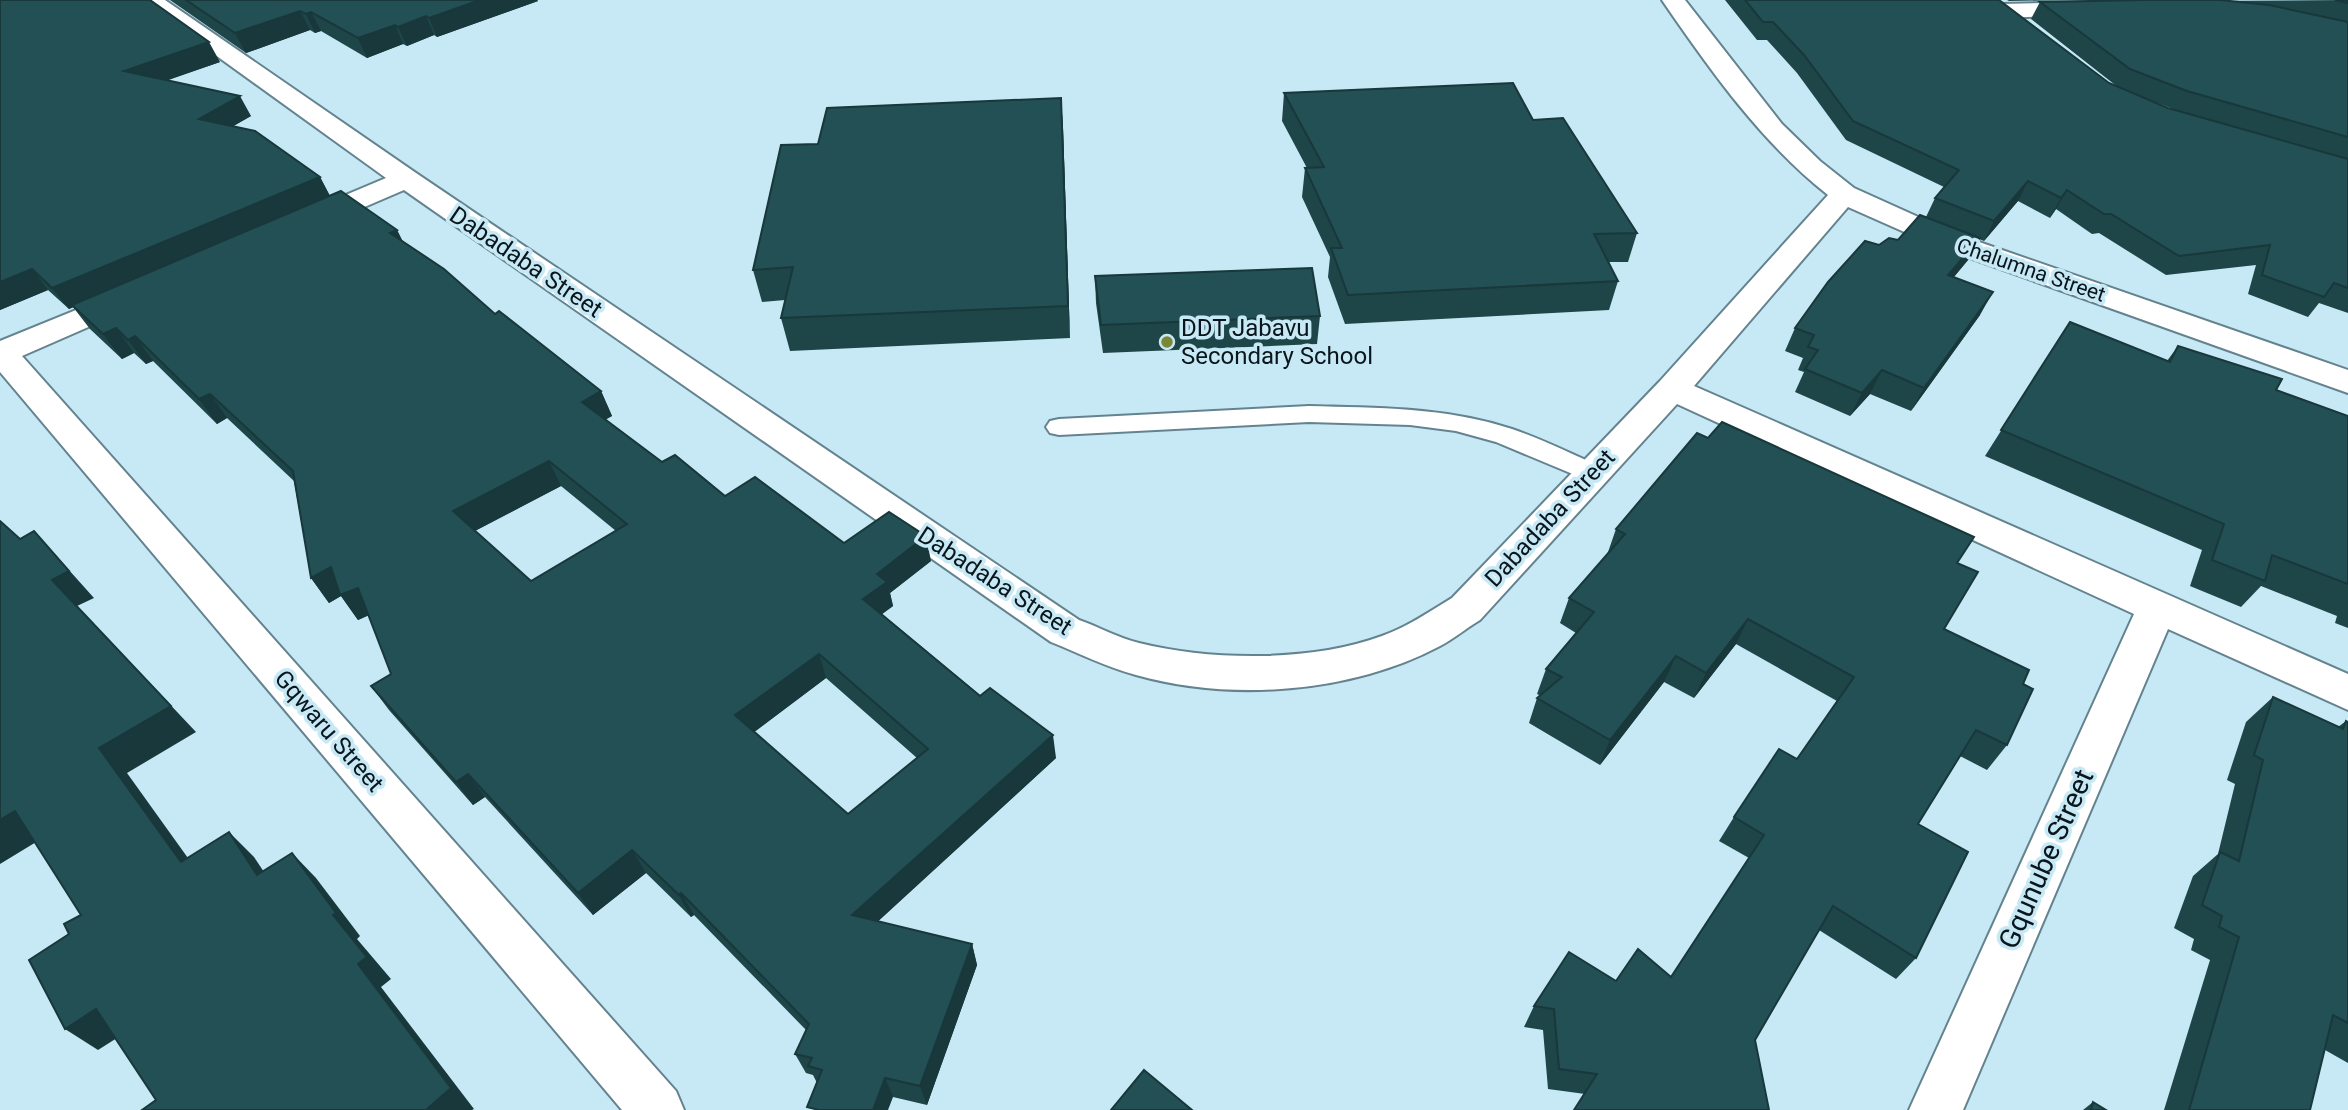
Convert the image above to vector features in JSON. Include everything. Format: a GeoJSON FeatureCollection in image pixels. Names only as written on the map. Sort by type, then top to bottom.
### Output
{"type":"FeatureCollection","features":[{"type":"Feature","properties":{"kind":"street","name":"Dabadaba Street"},"geometry":{"type":"LineString","coordinates":[[150,0],[406,180],[1065,631],[1139,660],[1199,669],[1263,672],[1326,666],[1382,652],[1424,635],[1465,609],[1672,389],[1844,194]]}},
{"type":"Feature","properties":{"kind":"street","name":"Chalumna Street"},"geometry":{"type":"LineString","coordinates":[[1673,0],[1773,130],[1810,167],[1844,194],[1946,240],[2348,382]]}},
{"type":"Feature","properties":{"kind":"street"},"geometry":{"type":"LineString","coordinates":[[1995,5],[2108,8]]}},
{"type":"Feature","properties":{"kind":"street"},"geometry":{"type":"LineString","coordinates":[[1995,5],[2030,34]]}},
{"type":"Feature","properties":{"kind":"street"},"geometry":{"type":"LineString","coordinates":[[279,233],[406,180]]}},
{"type":"Feature","properties":{"kind":"street","name":"Gqwaru Street"},"geometry":{"type":"LineString","coordinates":[[153,287],[1,352],[657,1110]]}},
{"type":"Feature","properties":{"kind":"street"},"geometry":{"type":"LineString","coordinates":[[1672,389],[2348,692]]}},
{"type":"Feature","properties":{"kind":"street","name":"Gqunube Street"},"geometry":{"type":"LineString","coordinates":[[1936,1110],[2157,607]]}},
{"type":"Feature","properties":{"kind":"lane"},"geometry":{"type":"LineString","coordinates":[[1059,427],[1309,414],[1410,416],[1456,423],[1504,435],[1592,473]]}},
{"type":"Feature","properties":{"kind":"building"},"geometry":{"type":"Polygon","coordinates":[[[0,0],[150,0],[209,42],[124,71],[240,96],[199,119],[255,131],[320,177],[52,288],[32,269],[0,282],[0,0]]]}},
{"type":"Feature","properties":{"kind":"building"},"geometry":{"type":"Polygon","coordinates":[[[186,0],[480,0],[358,38],[311,12],[306,14],[300,11],[235,33],[186,0]]]}},
{"type":"Feature","properties":{"kind":"building"},"geometry":{"type":"Polygon","coordinates":[[[1745,0],[1999,0],[2109,83],[2168,108],[2348,159],[2348,288],[2334,283],[2324,297],[2262,275],[2270,245],[2179,256],[2067,190],[2061,198],[2028,181],[1994,221],[1935,198],[1959,170],[1853,121],[1804,55],[1773,22],[1763,22],[1745,0]]]}},
{"type":"Feature","properties":{"kind":"building"},"geometry":{"type":"Polygon","coordinates":[[[2220,0],[2269,5],[2348,22],[2348,137],[2187,91],[2130,69],[2040,2],[2220,0]]]}},
{"type":"Feature","properties":{"kind":"building"},"geometry":{"type":"Polygon","coordinates":[[[1513,83],[1533,120],[1563,118],[1637,233],[1594,234],[1618,281],[1348,295],[1331,248],[1342,248],[1305,168],[1324,167],[1284,93],[1513,83]]]}},
{"type":"Feature","properties":{"kind":"building"},"geometry":{"type":"Polygon","coordinates":[[[1061,98],[1068,306],[781,318],[793,267],[753,270],[781,145],[818,144],[827,108],[1061,98]]]}},
{"type":"Feature","properties":{"kind":"building"},"geometry":{"type":"Polygon","coordinates":[[[341,191],[397,230],[390,233],[444,269],[495,314],[499,311],[601,391],[582,402],[662,462],[675,455],[725,496],[755,477],[844,543],[889,512],[926,536],[877,574],[887,582],[863,599],[980,696],[990,688],[1053,735],[852,915],[972,944],[920,1086],[885,1078],[873,1110],[819,1110],[807,1107],[822,1070],[808,1066],[812,1058],[795,1054],[809,1024],[681,893],[679,895],[632,850],[578,893],[468,774],[456,782],[371,686],[391,674],[358,588],[340,595],[331,567],[311,578],[293,471],[210,394],[199,399],[135,336],[128,340],[116,328],[103,334],[72,305],[341,191]],[[549,461],[453,511],[531,581],[627,524],[549,461]],[[819,654],[735,715],[848,814],[928,749],[819,654]]]}},
{"type":"Feature","properties":{"kind":"building"},"geometry":{"type":"Polygon","coordinates":[[[1920,215],[1980,238],[1948,275],[1993,292],[1924,388],[1882,370],[1862,393],[1805,369],[1818,350],[1808,347],[1814,335],[1795,328],[1828,282],[1865,241],[1879,245],[1889,238],[1898,240],[1920,215]]]}},
{"type":"Feature","properties":{"kind":"building"},"geometry":{"type":"Polygon","coordinates":[[[1312,268],[1320,316],[1101,325],[1095,276],[1312,268]]]}},
{"type":"Feature","properties":{"kind":"building"},"geometry":{"type":"Polygon","coordinates":[[[2070,322],[2170,362],[2178,346],[2282,379],[2276,390],[2348,416],[2348,584],[2272,555],[2265,581],[2212,560],[2224,524],[2001,430],[2070,322]]]}},
{"type":"Feature","properties":{"kind":"building"},"geometry":{"type":"Polygon","coordinates":[[[1722,422],[1974,537],[1957,563],[1978,572],[1944,629],[2029,670],[2023,684],[2033,689],[2007,745],[1976,730],[1918,824],[1968,852],[1916,958],[1833,906],[1755,1040],[1769,1110],[1574,1110],[1597,1074],[1559,1069],[1554,1009],[1534,1006],[1569,952],[1616,981],[1638,949],[1671,977],[1764,835],[1734,817],[1779,749],[1797,759],[1854,677],[1748,619],[1706,673],[1676,656],[1610,740],[1537,698],[1562,677],[1546,669],[1594,612],[1569,598],[1625,534],[1616,529],[1697,433],[1708,438],[1722,422]]]}},
{"type":"Feature","properties":{"kind":"building"},"geometry":{"type":"Polygon","coordinates":[[[0,521],[20,539],[34,531],[69,571],[52,580],[171,706],[99,748],[181,862],[229,832],[257,875],[292,853],[336,913],[333,915],[367,957],[358,964],[451,1088],[428,1110],[142,1110],[156,1100],[96,1009],[65,1029],[29,960],[69,934],[64,924],[81,915],[15,811],[0,820],[0,521]]]}},
{"type":"Feature","properties":{"kind":"building"},"geometry":{"type":"Polygon","coordinates":[[[2273,697],[2343,729],[2346,721],[2348,722],[2348,1023],[2333,1015],[2310,1110],[2189,1110],[2239,937],[2219,927],[2222,916],[2202,905],[2220,852],[2239,861],[2263,760],[2254,755],[2273,697]]]}},
{"type":"Feature","properties":{"kind":"building"},"geometry":{"type":"Polygon","coordinates":[[[1144,1070],[1192,1110],[1111,1110],[1144,1070]]]}},
{"type":"Feature","properties":{"kind":"building"},"geometry":{"type":"Polygon","coordinates":[[[2093,1102],[2106,1110],[2091,1110],[2093,1102]]]}},
{"type":"Feature","properties":{"kind":"place","name":"DDT Jabavu Secondary School"},"geometry":{"type":"Point","coordinates":[1167,342]}}]}
